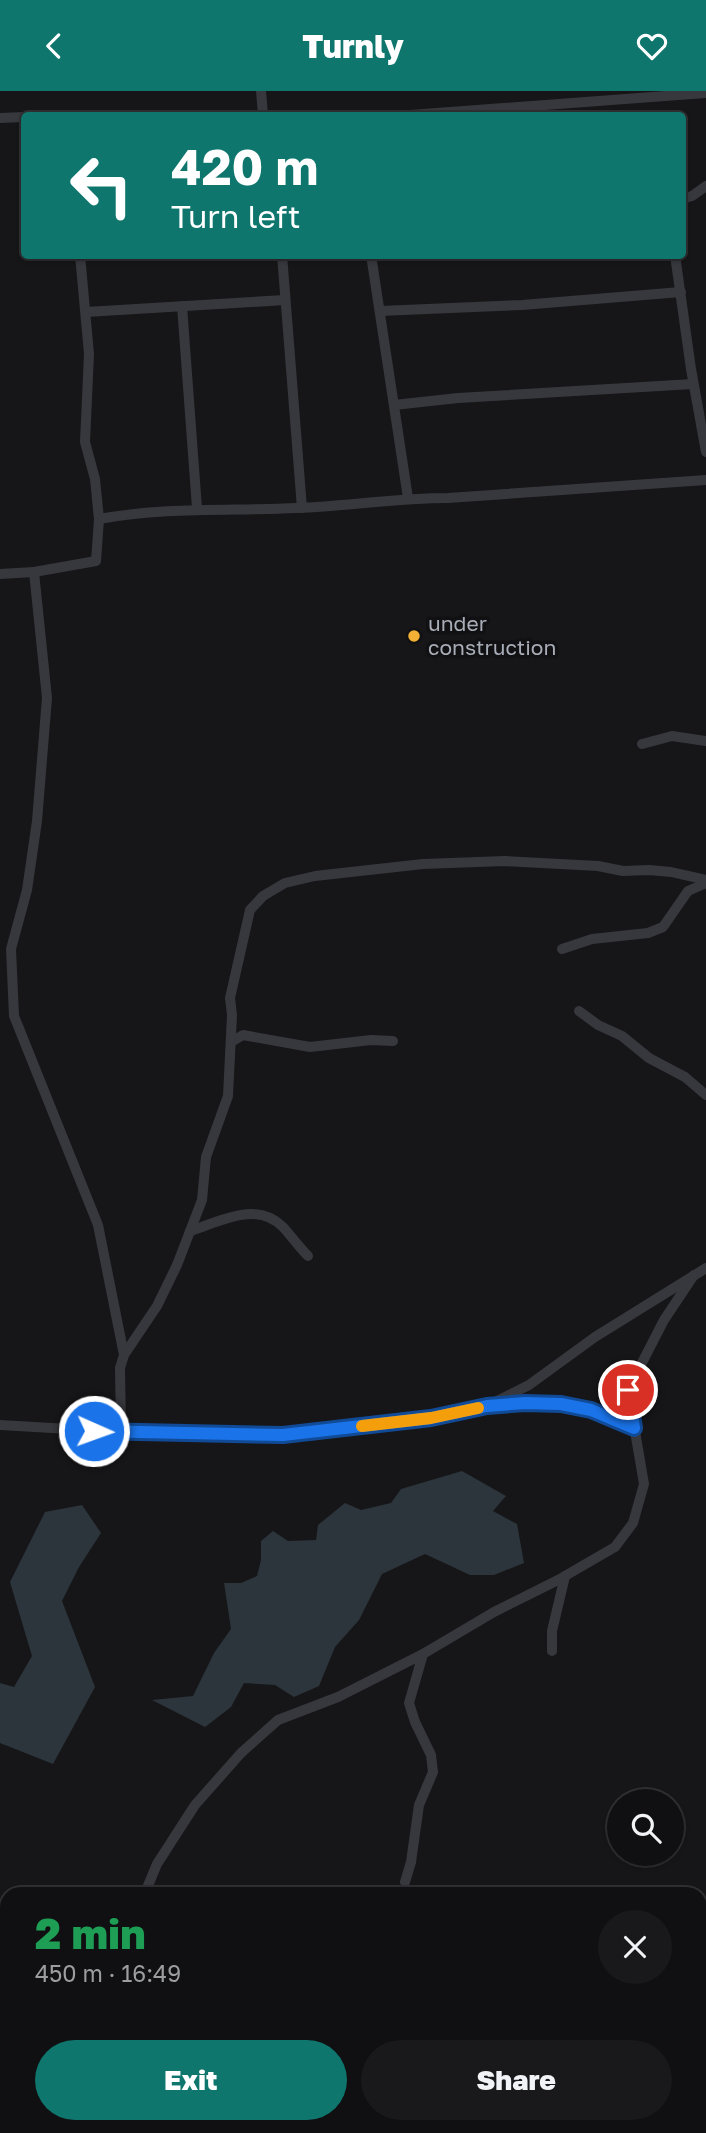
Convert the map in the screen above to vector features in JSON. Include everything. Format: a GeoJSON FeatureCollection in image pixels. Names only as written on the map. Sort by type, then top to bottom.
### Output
{"type":"FeatureCollection","features":[{"type":"Feature","properties":{"kind":"street"},"geometry":{"type":"LineString","coordinates":[[261,91],[263,112]]}},
{"type":"Feature","properties":{"kind":"street"},"geometry":{"type":"LineString","coordinates":[[450,112],[706,93]]}},
{"type":"Feature","properties":{"kind":"street"},"geometry":{"type":"LineString","coordinates":[[0,118],[21,117]]}},
{"type":"Feature","properties":{"kind":"street"},"geometry":{"type":"LineString","coordinates":[[686,198],[706,186]]}},
{"type":"Feature","properties":{"kind":"street"},"geometry":{"type":"LineString","coordinates":[[0,574],[34,572],[96,561],[99,519],[95,479],[85,442],[89,354],[80,259]]}},
{"type":"Feature","properties":{"kind":"street"},"geometry":{"type":"LineString","coordinates":[[282,259],[302,508]]}},
{"type":"Feature","properties":{"kind":"street"},"geometry":{"type":"LineString","coordinates":[[372,259],[408,498]]}},
{"type":"Feature","properties":{"kind":"street"},"geometry":{"type":"LineString","coordinates":[[676,259],[706,452]]}},
{"type":"Feature","properties":{"kind":"street"},"geometry":{"type":"LineString","coordinates":[[380,311],[522,305],[681,292]]}},
{"type":"Feature","properties":{"kind":"street"},"geometry":{"type":"LineString","coordinates":[[86,312],[285,300]]}},
{"type":"Feature","properties":{"kind":"street"},"geometry":{"type":"LineString","coordinates":[[182,306],[197,508]]}},
{"type":"Feature","properties":{"kind":"street"},"geometry":{"type":"LineString","coordinates":[[394,405],[458,398],[694,384]]}},
{"type":"Feature","properties":{"kind":"street"},"geometry":{"type":"LineString","coordinates":[[99,519],[130,513],[197,508],[302,508],[408,498],[448,498],[706,480]]}},
{"type":"Feature","properties":{"kind":"street"},"geometry":{"type":"LineString","coordinates":[[34,572],[47,698],[37,821],[27,890],[11,949],[13,1016],[99,1225],[124,1355]]}},
{"type":"Feature","properties":{"kind":"street"},"geometry":{"type":"LineString","coordinates":[[642,744],[672,736],[706,741]]}},
{"type":"Feature","properties":{"kind":"street"},"geometry":{"type":"LineString","coordinates":[[121,1432],[120,1368],[124,1355],[157,1306],[177,1265],[202,1200],[206,1157],[228,1096],[232,1014],[230,998],[250,910],[263,896],[285,883],[315,876],[423,864],[505,862],[598,866],[623,871],[649,870],[706,881]]}},
{"type":"Feature","properties":{"kind":"street"},"geometry":{"type":"LineString","coordinates":[[562,949],[592,939],[648,933],[663,926],[688,891],[706,881]]}},
{"type":"Feature","properties":{"kind":"street"},"geometry":{"type":"LineString","coordinates":[[579,1011],[598,1025],[622,1036],[649,1058],[685,1077],[706,1095]]}},
{"type":"Feature","properties":{"kind":"street"},"geometry":{"type":"LineString","coordinates":[[231,1042],[243,1035],[310,1047],[371,1040],[393,1041]]}},
{"type":"Feature","properties":{"kind":"street"},"geometry":{"type":"LineString","coordinates":[[190,1231],[232,1216],[259,1214],[281,1226],[308,1257]]}},
{"type":"Feature","properties":{"kind":"street"},"geometry":{"type":"LineString","coordinates":[[487,1406],[529,1385],[595,1337],[706,1268]]}},
{"type":"Feature","properties":{"kind":"street"},"geometry":{"type":"LineString","coordinates":[[147,1887],[157,1864],[195,1805],[241,1753],[278,1720],[338,1697],[423,1654],[494,1612],[615,1547],[633,1523],[645,1484],[628,1390],[664,1320],[694,1275]]}},
{"type":"Feature","properties":{"kind":"street"},"geometry":{"type":"LineString","coordinates":[[0,1425],[121,1432],[283,1435],[431,1418],[487,1406],[525,1403],[561,1404],[591,1410],[634,1428]]}},
{"type":"Feature","properties":{"kind":"street"},"geometry":{"type":"LineString","coordinates":[[552,1651],[552,1631],[565,1576]]}},
{"type":"Feature","properties":{"kind":"street"},"geometry":{"type":"LineString","coordinates":[[405,1882],[411,1862],[419,1805],[433,1772],[431,1755],[409,1703],[423,1654]]}},
{"type":"Feature","properties":{"kind":"shaded area"},"geometry":{"type":"Polygon","coordinates":[[[462,1471],[506,1496],[493,1511],[517,1524],[524,1563],[494,1575],[470,1575],[425,1554],[382,1574],[359,1620],[335,1647],[319,1686],[294,1697],[275,1685],[244,1683],[231,1707],[205,1727],[152,1700],[193,1696],[214,1653],[231,1629],[224,1583],[241,1583],[257,1576],[261,1560],[261,1541],[273,1531],[288,1541],[316,1540],[318,1525],[345,1503],[361,1510],[391,1503],[401,1489],[462,1471]]]}},
{"type":"Feature","properties":{"kind":"shaded area"},"geometry":{"type":"Polygon","coordinates":[[[82,1505],[101,1533],[79,1567],[62,1601],[95,1687],[53,1764],[0,1743],[0,1683],[14,1687],[32,1656],[10,1582],[45,1512],[82,1505]]]}},
{"type":"Feature","properties":{"kind":"slow traffic"},"geometry":{"type":"LineString","coordinates":[[362,1426],[431,1418],[478,1408]]}},
{"type":"Feature","properties":{"kind":"place","name":"under construction"},"geometry":{"type":"Point","coordinates":[414,636]}},
{"type":"Feature","properties":{"kind":"route"},"geometry":{"type":"LineString","coordinates":[[94,1431],[283,1435],[431,1418],[487,1406],[525,1403],[561,1404],[591,1410],[634,1428],[628,1390]]}}]}
